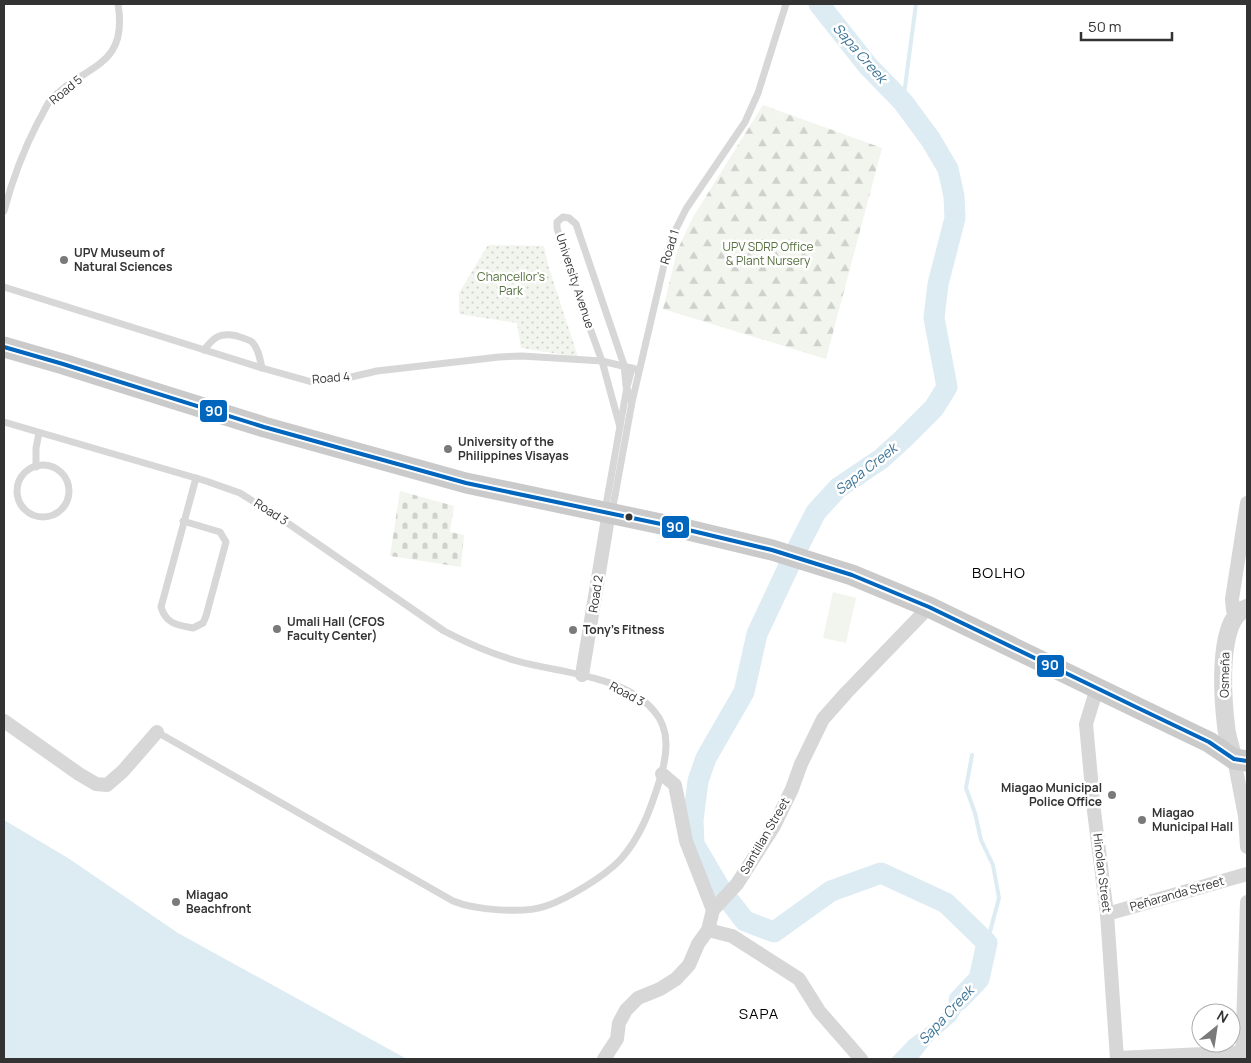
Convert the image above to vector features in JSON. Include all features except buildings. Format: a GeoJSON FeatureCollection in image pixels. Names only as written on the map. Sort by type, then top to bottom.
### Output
{"type":"FeatureCollection","features":[{"type":"Feature","properties":{"kind":"main road"},"geometry":{"type":"LineString","coordinates":[[4,347],[264,427],[456,480],[609,512],[772,550],[852,574],[929,607],[1235,753]]}},
{"type":"Feature","properties":{"kind":"street"},"geometry":{"type":"LineString","coordinates":[[1242,611],[1233,610],[1232,599],[1247,503]]}},
{"type":"Feature","properties":{"kind":"street","name":"Road 2"},"geometry":{"type":"LineString","coordinates":[[582,675],[609,512]]}},
{"type":"Feature","properties":{"kind":"street","name":"Santillan Street"},"geometry":{"type":"LineString","coordinates":[[604,1059],[617,1039],[620,1023],[626,1010],[638,998],[660,989],[676,979],[690,965],[698,944],[708,930],[713,910],[737,884],[774,826],[823,719],[929,607]]}},
{"type":"Feature","properties":{"kind":"street","name":"Osmeña"},"geometry":{"type":"LineString","coordinates":[[1235,753],[1226,727],[1224,653],[1229,629],[1242,611]]}},
{"type":"Feature","properties":{"kind":"street","name":"Hinolan Street"},"geometry":{"type":"LineString","coordinates":[[1097,688],[1086,724],[1094,812],[1107,914],[1117,1059]]}},
{"type":"Feature","properties":{"kind":"street"},"geometry":{"type":"LineString","coordinates":[[4,721],[79,774],[96,784],[107,785],[123,771],[158,732]]}},
{"type":"Feature","properties":{"kind":"street"},"geometry":{"type":"LineString","coordinates":[[1235,753],[1245,816],[1247,847]]}},
{"type":"Feature","properties":{"kind":"street"},"geometry":{"type":"LineString","coordinates":[[662,774],[674,785],[686,841],[713,910]]}},
{"type":"Feature","properties":{"kind":"street","name":"Peñaranda Street"},"geometry":{"type":"LineString","coordinates":[[1107,914],[1247,874]]}},
{"type":"Feature","properties":{"kind":"street"},"geometry":{"type":"LineString","coordinates":[[1117,1059],[1244,1054],[1247,902]]}},
{"type":"Feature","properties":{"kind":"street"},"geometry":{"type":"LineString","coordinates":[[708,930],[732,936],[799,979],[819,1011],[861,1059]]}},
{"type":"Feature","properties":{"kind":"lane","name":"Road 5"},"geometry":{"type":"LineString","coordinates":[[4,211],[6,194],[33,133],[50,102],[93,70],[113,48],[120,30],[118,4]]}},
{"type":"Feature","properties":{"kind":"lane","name":"Road 1"},"geometry":{"type":"LineString","coordinates":[[609,512],[632,402],[636,369],[667,252],[675,231],[694,196],[745,122],[758,93],[786,5]]}},
{"type":"Feature","properties":{"kind":"lane","name":"University Avenue"},"geometry":{"type":"LineString","coordinates":[[620,427],[602,361],[573,282],[557,228],[557,222],[563,217],[569,218],[576,224],[624,365],[627,387],[632,402]]}},
{"type":"Feature","properties":{"kind":"lane","name":"Road 4"},"geometry":{"type":"LineString","coordinates":[[4,287],[312,382],[378,371],[522,356],[602,361],[636,369]]}},
{"type":"Feature","properties":{"kind":"lane"},"geometry":{"type":"LineString","coordinates":[[204,350],[221,334],[231,334],[245,338],[251,341],[257,349],[262,368]]}},
{"type":"Feature","properties":{"kind":"lane","name":"Road 1"},"geometry":{"type":"LineString","coordinates":[[609,512],[627,387],[636,369]]}},
{"type":"Feature","properties":{"kind":"lane","name":"Road 3"},"geometry":{"type":"LineString","coordinates":[[4,422],[196,478],[240,493],[289,524],[444,631],[519,662],[582,675],[630,692],[646,702],[661,721],[666,732],[666,746],[662,774],[656,795],[642,828],[615,864],[581,888],[546,906],[493,910],[471,907],[453,901],[158,732]]}},
{"type":"Feature","properties":{"kind":"lane"},"geometry":{"type":"LineString","coordinates":[[36,467],[36,448],[39,433]]}},
{"type":"Feature","properties":{"kind":"lane"},"geometry":{"type":"LineString","coordinates":[[36,467],[53,468],[66,479],[68,496],[60,511],[53,515],[45,517],[29,513],[23,508],[19,500],[18,484],[28,470],[36,467]]}},
{"type":"Feature","properties":{"kind":"lane"},"geometry":{"type":"LineString","coordinates":[[183,521],[220,532],[226,542],[206,616],[203,622],[193,628],[169,621],[163,615],[161,607],[183,521],[196,478]]}},
{"type":"Feature","properties":{"kind":"green space","name":"UPV SDRP Office & Plant Nursery"},"geometry":{"type":"Polygon","coordinates":[[[763,105],[882,148],[826,359],[663,309],[677,251],[693,217],[763,105]]]}},
{"type":"Feature","properties":{"kind":"green space","name":"Chancellor's Park"},"geometry":{"type":"Polygon","coordinates":[[[488,245],[544,246],[548,265],[578,357],[521,348],[517,323],[459,314],[459,293],[488,245]]]}},
{"type":"Feature","properties":{"kind":"green space"},"geometry":{"type":"Polygon","coordinates":[[[400,491],[454,506],[450,532],[464,535],[461,567],[390,556],[400,491]]]}},
{"type":"Feature","properties":{"kind":"green space"},"geometry":{"type":"Polygon","coordinates":[[[833,592],[856,598],[846,643],[823,638],[833,592]]]}},
{"type":"Feature","properties":{"kind":"water"},"geometry":{"type":"Polygon","coordinates":[[[4,820],[68,858],[178,933],[407,1059],[4,1059],[4,820]]]}},
{"type":"Feature","properties":{"kind":"water"},"geometry":{"type":"Polygon","coordinates":[[[979,979],[956,1020],[932,1041],[918,1059],[891,1059],[909,1040],[935,1021],[963,991],[979,979]]]}},
{"type":"Feature","properties":{"kind":"waterway","name":"Sapa Creek"},"geometry":{"type":"LineString","coordinates":[[721,890],[694,844],[693,820],[698,781],[706,758],[744,692],[757,634],[816,512],[838,488],[881,459],[903,439],[934,408],[947,387],[934,318],[938,284],[955,218],[954,196],[948,169],[931,140],[903,102],[868,66],[819,4]]}},
{"type":"Feature","properties":{"kind":"waterway","name":"Sapa Creek"},"geometry":{"type":"LineString","coordinates":[[903,102],[916,4]]}},
{"type":"Feature","properties":{"kind":"waterway"},"geometry":{"type":"LineString","coordinates":[[972,755],[966,788],[975,813],[981,840],[993,865],[999,898],[987,943]]}},
{"type":"Feature","properties":{"kind":"waterway","name":"Sapa Creek"},"geometry":{"type":"LineString","coordinates":[[731,903],[745,921],[774,932],[831,891],[881,873],[946,903],[987,943],[979,979],[959,1000]]}},
{"type":"Feature","properties":{"kind":"transit line","name":"90"},"geometry":{"type":"LineString","coordinates":[[4,347],[264,427],[466,483],[680,528],[772,550],[852,575],[929,607],[1209,742],[1234,759],[1247,761]]}},
{"type":"Feature","properties":{"kind":"place","name":"UPV Museum of Natural Sciences"},"geometry":{"type":"Point","coordinates":[64,260]}},
{"type":"Feature","properties":{"kind":"place","name":"University of the Philippines Visayas"},"geometry":{"type":"Point","coordinates":[448,449]}},
{"type":"Feature","properties":{"kind":"place","name":"Umali Hall (CFOS Faculty Center)"},"geometry":{"type":"Point","coordinates":[277,629]}},
{"type":"Feature","properties":{"kind":"place","name":"Tony's Fitness"},"geometry":{"type":"Point","coordinates":[573,630]}},
{"type":"Feature","properties":{"kind":"place","name":"Miagao Municipal Police Office"},"geometry":{"type":"Point","coordinates":[1112,795]}},
{"type":"Feature","properties":{"kind":"place","name":"Miagao Municipal Hall"},"geometry":{"type":"Point","coordinates":[1142,820]}},
{"type":"Feature","properties":{"kind":"place","name":"Miagao Beachfront"},"geometry":{"type":"Point","coordinates":[176,902]}},
{"type":"Feature","properties":{"kind":"district","name":"BOLHO"},"geometry":{"type":"Point","coordinates":[999,573]}},
{"type":"Feature","properties":{"kind":"district","name":"SAPA"},"geometry":{"type":"Point","coordinates":[759,1014]}}]}
